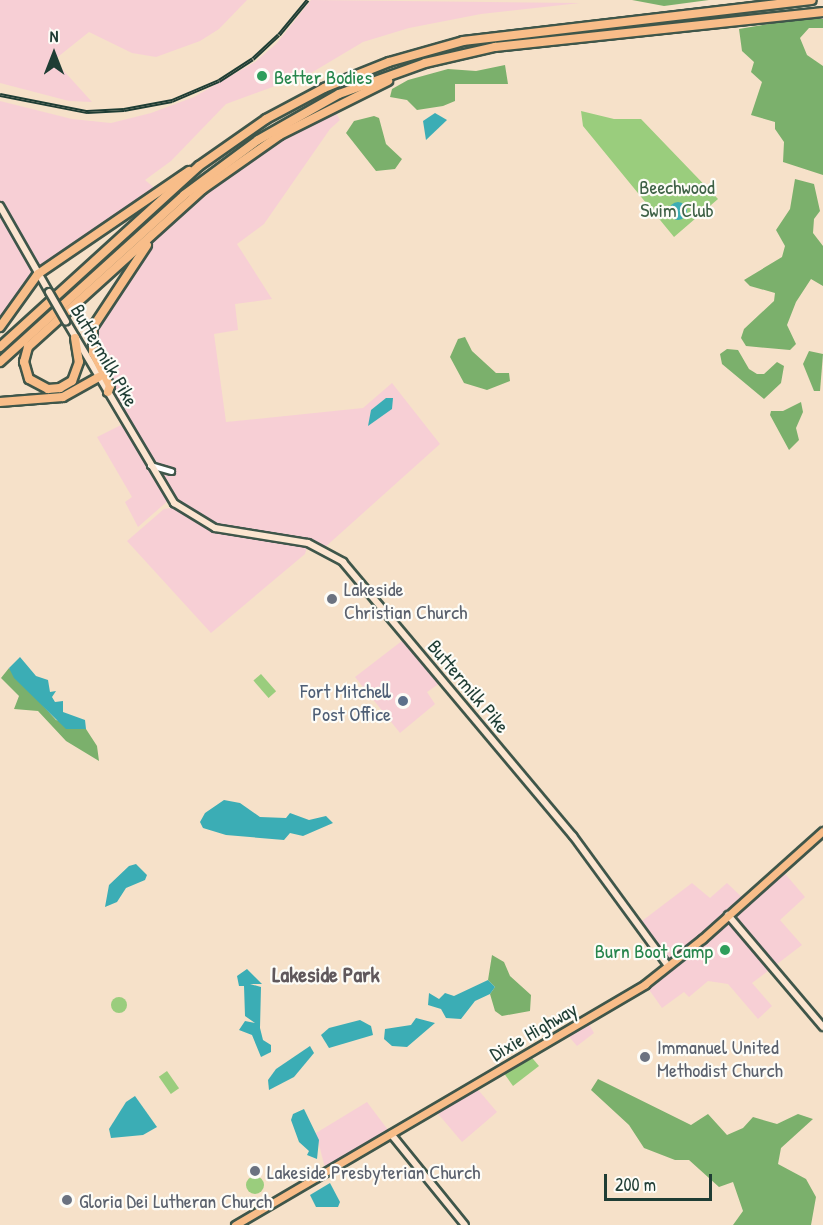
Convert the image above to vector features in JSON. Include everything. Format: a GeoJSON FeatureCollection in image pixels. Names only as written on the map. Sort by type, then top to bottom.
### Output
{"type":"FeatureCollection","features":[{"type":"Feature","properties":{"kind":"highway"},"geometry":{"type":"LineString","coordinates":[[0,346],[199,166],[266,119],[364,72],[389,62],[491,37],[812,0]]}},
{"type":"Feature","properties":{"kind":"highway"},"geometry":{"type":"LineString","coordinates":[[0,362],[184,195],[233,156],[292,118],[367,86],[390,77],[495,47],[823,12]]}},
{"type":"Feature","properties":{"kind":"highway"},"geometry":{"type":"LineString","coordinates":[[75,338],[79,362],[72,381],[60,388],[48,390],[29,379],[25,355],[35,340],[203,189],[259,148],[367,86]]}},
{"type":"Feature","properties":{"kind":"highway"},"geometry":{"type":"LineString","coordinates":[[108,392],[110,386],[92,345],[98,315],[149,243],[259,148]]}},
{"type":"Feature","properties":{"kind":"highway"},"geometry":{"type":"LineString","coordinates":[[0,327],[38,274],[176,177],[199,166]]}},
{"type":"Feature","properties":{"kind":"highway"},"geometry":{"type":"LineString","coordinates":[[0,402],[63,397],[99,377]]}},
{"type":"Feature","properties":{"kind":"main road","name":"Buttermilk Pike"},"geometry":{"type":"LineString","coordinates":[[0,206],[75,338],[174,503],[197,521],[224,531],[308,543],[343,562],[573,836],[668,966]]}},
{"type":"Feature","properties":{"kind":"main road","name":"Dixie Highway"},"geometry":{"type":"LineString","coordinates":[[235,1225],[632,992],[668,966],[823,831]]}},
{"type":"Feature","properties":{"kind":"main road"},"geometry":{"type":"LineString","coordinates":[[728,915],[823,1027]]}},
{"type":"Feature","properties":{"kind":"main road"},"geometry":{"type":"LineString","coordinates":[[392,1134],[465,1225]]}},
{"type":"Feature","properties":{"kind":"street"},"geometry":{"type":"LineString","coordinates":[[149,464],[171,471]]}},
{"type":"Feature","properties":{"kind":"shaded area"},"geometry":{"type":"Polygon","coordinates":[[[0,0],[247,0],[219,29],[200,41],[156,57],[132,53],[89,32],[54,60],[92,102],[69,101],[0,83],[0,0]]]}},
{"type":"Feature","properties":{"kind":"shaded area"},"geometry":{"type":"Polygon","coordinates":[[[311,0],[580,3],[481,14],[409,28],[363,42],[311,73],[226,104],[171,161],[145,180],[157,190],[38,274],[0,327],[0,101],[72,119],[111,123],[151,113],[194,97],[255,62],[277,43],[311,0]]]}},
{"type":"Feature","properties":{"kind":"shaded area"},"geometry":{"type":"Polygon","coordinates":[[[332,106],[340,120],[330,129],[264,224],[237,244],[272,299],[235,304],[238,330],[214,334],[226,422],[363,408],[392,383],[440,444],[323,549],[308,543],[305,554],[211,633],[127,541],[164,509],[177,507],[170,499],[138,527],[125,502],[132,497],[97,437],[125,423],[97,363],[92,333],[130,266],[153,238],[230,170],[332,106]]]}},
{"type":"Feature","properties":{"kind":"shaded area"},"geometry":{"type":"Polygon","coordinates":[[[407,637],[443,681],[427,692],[435,704],[400,733],[355,677],[407,637]]]}},
{"type":"Feature","properties":{"kind":"shaded area"},"geometry":{"type":"Polygon","coordinates":[[[781,869],[805,897],[780,920],[802,945],[752,983],[772,1006],[758,1019],[728,984],[708,981],[689,997],[684,992],[662,1008],[645,984],[668,966],[638,924],[692,883],[710,898],[727,883],[745,900],[781,869]]]}},
{"type":"Feature","properties":{"kind":"shaded area"},"geometry":{"type":"Polygon","coordinates":[[[586,1019],[594,1033],[577,1046],[565,1032],[586,1019]]]}},
{"type":"Feature","properties":{"kind":"shaded area"},"geometry":{"type":"Polygon","coordinates":[[[474,1085],[497,1112],[462,1142],[434,1109],[474,1085]]]}},
{"type":"Feature","properties":{"kind":"shaded area"},"geometry":{"type":"Polygon","coordinates":[[[367,1102],[391,1134],[326,1172],[316,1133],[367,1102]]]}},
{"type":"Feature","properties":{"kind":"green space"},"geometry":{"type":"Polygon","coordinates":[[[632,0],[709,0],[664,6],[632,0]]]}},
{"type":"Feature","properties":{"kind":"green space"},"geometry":{"type":"Polygon","coordinates":[[[804,18],[823,19],[823,28],[809,28],[800,38],[807,55],[823,66],[823,175],[783,162],[784,142],[775,129],[775,122],[751,115],[762,82],[751,72],[754,62],[742,51],[739,29],[804,18]]]}},
{"type":"Feature","properties":{"kind":"green space"},"geometry":{"type":"Polygon","coordinates":[[[505,65],[508,84],[455,84],[455,101],[443,106],[417,110],[407,100],[390,97],[392,89],[408,80],[448,69],[476,71],[505,65]]]}},
{"type":"Feature","properties":{"kind":"green space","name":"Beechwood Swim Club"},"geometry":{"type":"Polygon","coordinates":[[[581,111],[614,119],[641,119],[718,199],[674,237],[583,126],[581,111]]]}},
{"type":"Feature","properties":{"kind":"green space"},"geometry":{"type":"Polygon","coordinates":[[[374,116],[379,118],[386,144],[402,159],[395,169],[376,171],[346,133],[354,121],[374,116]]]}},
{"type":"Feature","properties":{"kind":"green space"},"geometry":{"type":"Polygon","coordinates":[[[795,179],[814,184],[820,211],[814,219],[813,233],[823,246],[823,286],[811,279],[796,302],[787,325],[796,344],[790,350],[746,346],[741,338],[744,329],[774,301],[775,293],[750,286],[744,280],[782,257],[785,246],[776,230],[790,209],[795,179]]]}},
{"type":"Feature","properties":{"kind":"green space"},"geometry":{"type":"Polygon","coordinates":[[[465,337],[472,351],[496,373],[509,373],[510,381],[487,390],[464,383],[450,357],[458,339],[465,337]]]}},
{"type":"Feature","properties":{"kind":"green space"},"geometry":{"type":"Polygon","coordinates":[[[727,349],[738,350],[749,369],[757,374],[764,374],[777,362],[784,366],[781,383],[764,399],[722,364],[720,354],[727,349]]]}},
{"type":"Feature","properties":{"kind":"green space"},"geometry":{"type":"Polygon","coordinates":[[[809,351],[823,354],[820,391],[814,391],[803,364],[809,351]]]}},
{"type":"Feature","properties":{"kind":"green space"},"geometry":{"type":"Polygon","coordinates":[[[801,402],[803,412],[796,428],[799,440],[789,450],[770,415],[771,411],[783,411],[801,402]]]}},
{"type":"Feature","properties":{"kind":"green space"},"geometry":{"type":"Polygon","coordinates":[[[9,668],[56,720],[86,729],[97,746],[99,761],[66,741],[38,711],[14,709],[19,696],[1,678],[9,668]]]}},
{"type":"Feature","properties":{"kind":"green space"},"geometry":{"type":"Polygon","coordinates":[[[261,674],[276,691],[269,698],[253,681],[261,674]]]}},
{"type":"Feature","properties":{"kind":"green space"},"geometry":{"type":"Polygon","coordinates":[[[492,955],[504,962],[510,976],[531,995],[530,1011],[502,1016],[495,1011],[490,994],[495,987],[488,980],[492,955]]]}},
{"type":"Feature","properties":{"kind":"green space"},"geometry":{"type":"Polygon","coordinates":[[[119,997],[125,999],[127,1005],[125,1011],[119,1013],[113,1011],[111,1005],[113,999],[119,997]]]}},
{"type":"Feature","properties":{"kind":"green space"},"geometry":{"type":"Polygon","coordinates":[[[528,1053],[539,1066],[513,1086],[501,1069],[528,1053]]]}},
{"type":"Feature","properties":{"kind":"green space"},"geometry":{"type":"Polygon","coordinates":[[[167,1071],[179,1088],[171,1094],[159,1077],[167,1071]]]}},
{"type":"Feature","properties":{"kind":"green space"},"geometry":{"type":"Polygon","coordinates":[[[598,1079],[691,1125],[708,1114],[727,1135],[743,1128],[753,1117],[777,1124],[798,1114],[813,1119],[781,1148],[778,1164],[806,1179],[816,1197],[811,1225],[733,1225],[743,1211],[733,1182],[719,1187],[689,1160],[675,1160],[644,1148],[629,1125],[591,1090],[598,1079]]]}},
{"type":"Feature","properties":{"kind":"green space"},"geometry":{"type":"Polygon","coordinates":[[[255,1176],[261,1179],[264,1185],[261,1191],[255,1194],[249,1191],[246,1185],[249,1179],[255,1176]]]}},
{"type":"Feature","properties":{"kind":"water"},"geometry":{"type":"Polygon","coordinates":[[[435,113],[447,120],[426,140],[423,121],[435,113]]]}},
{"type":"Feature","properties":{"kind":"water"},"geometry":{"type":"Polygon","coordinates":[[[678,202],[684,205],[687,211],[684,217],[678,220],[672,217],[669,211],[672,205],[678,202]]]}},
{"type":"Feature","properties":{"kind":"water"},"geometry":{"type":"Polygon","coordinates":[[[386,398],[393,398],[392,409],[368,426],[371,410],[386,398]]]}},
{"type":"Feature","properties":{"kind":"water"},"geometry":{"type":"Polygon","coordinates":[[[20,657],[36,676],[48,680],[50,692],[56,691],[52,697],[55,702],[63,701],[63,712],[85,720],[86,729],[66,729],[14,678],[9,668],[20,657]]]}},
{"type":"Feature","properties":{"kind":"water"},"geometry":{"type":"Polygon","coordinates":[[[224,800],[240,803],[260,817],[286,818],[290,813],[309,820],[326,816],[333,823],[303,836],[290,833],[284,840],[226,835],[203,828],[200,822],[205,813],[224,800]]]}},
{"type":"Feature","properties":{"kind":"water"},"geometry":{"type":"Polygon","coordinates":[[[136,864],[147,875],[145,880],[126,888],[117,902],[105,907],[109,885],[129,866],[136,864]]]}},
{"type":"Feature","properties":{"kind":"water"},"geometry":{"type":"Polygon","coordinates":[[[247,969],[262,984],[250,984],[261,987],[260,1028],[263,1040],[271,1045],[271,1052],[261,1057],[252,1035],[239,1030],[245,1021],[255,1023],[245,1016],[244,986],[239,986],[237,976],[247,969]]]}},
{"type":"Feature","properties":{"kind":"water"},"geometry":{"type":"Polygon","coordinates":[[[488,980],[495,987],[490,994],[475,1001],[461,1019],[446,1018],[441,1009],[428,1005],[429,993],[439,999],[445,993],[454,996],[488,980]]]}},
{"type":"Feature","properties":{"kind":"water"},"geometry":{"type":"Polygon","coordinates":[[[416,1018],[435,1023],[407,1047],[392,1046],[384,1039],[385,1029],[411,1025],[416,1018]]]}},
{"type":"Feature","properties":{"kind":"water"},"geometry":{"type":"Polygon","coordinates":[[[360,1020],[371,1026],[373,1035],[329,1048],[321,1035],[329,1028],[360,1020]]]}},
{"type":"Feature","properties":{"kind":"water"},"geometry":{"type":"Polygon","coordinates":[[[310,1046],[314,1053],[294,1077],[269,1090],[268,1080],[276,1069],[310,1046]]]}},
{"type":"Feature","properties":{"kind":"water"},"geometry":{"type":"Polygon","coordinates":[[[135,1096],[157,1127],[143,1135],[111,1138],[109,1129],[126,1102],[135,1096]]]}},
{"type":"Feature","properties":{"kind":"water"},"geometry":{"type":"Polygon","coordinates":[[[304,1109],[319,1140],[317,1159],[307,1155],[309,1151],[299,1142],[291,1120],[293,1114],[304,1109]]]}},
{"type":"Feature","properties":{"kind":"water"},"geometry":{"type":"Polygon","coordinates":[[[330,1183],[340,1202],[338,1207],[316,1207],[310,1195],[330,1183]]]}},
{"type":"Feature","properties":{"kind":"railway"},"geometry":{"type":"LineString","coordinates":[[0,95],[87,112],[124,110],[172,101],[219,81],[253,59],[279,35],[308,0]]}},
{"type":"Feature","properties":{"kind":"place","name":"Better Bodies"},"geometry":{"type":"Point","coordinates":[262,76]}},
{"type":"Feature","properties":{"kind":"place","name":"Lakeside Christian Church"},"geometry":{"type":"Point","coordinates":[332,599]}},
{"type":"Feature","properties":{"kind":"place","name":"Fort Mitchell Post Office"},"geometry":{"type":"Point","coordinates":[403,701]}},
{"type":"Feature","properties":{"kind":"place","name":"Burn Boot Camp"},"geometry":{"type":"Point","coordinates":[725,950]}},
{"type":"Feature","properties":{"kind":"place","name":"Immanuel United Methodist Church"},"geometry":{"type":"Point","coordinates":[645,1057]}},
{"type":"Feature","properties":{"kind":"place","name":"Lakeside Presbyterian Church"},"geometry":{"type":"Point","coordinates":[255,1171]}},
{"type":"Feature","properties":{"kind":"place","name":"Gloria Dei Lutheran Church"},"geometry":{"type":"Point","coordinates":[67,1200]}},
{"type":"Feature","properties":{"kind":"district","name":"Lakeside Park"},"geometry":{"type":"Point","coordinates":[326,975]}}]}
